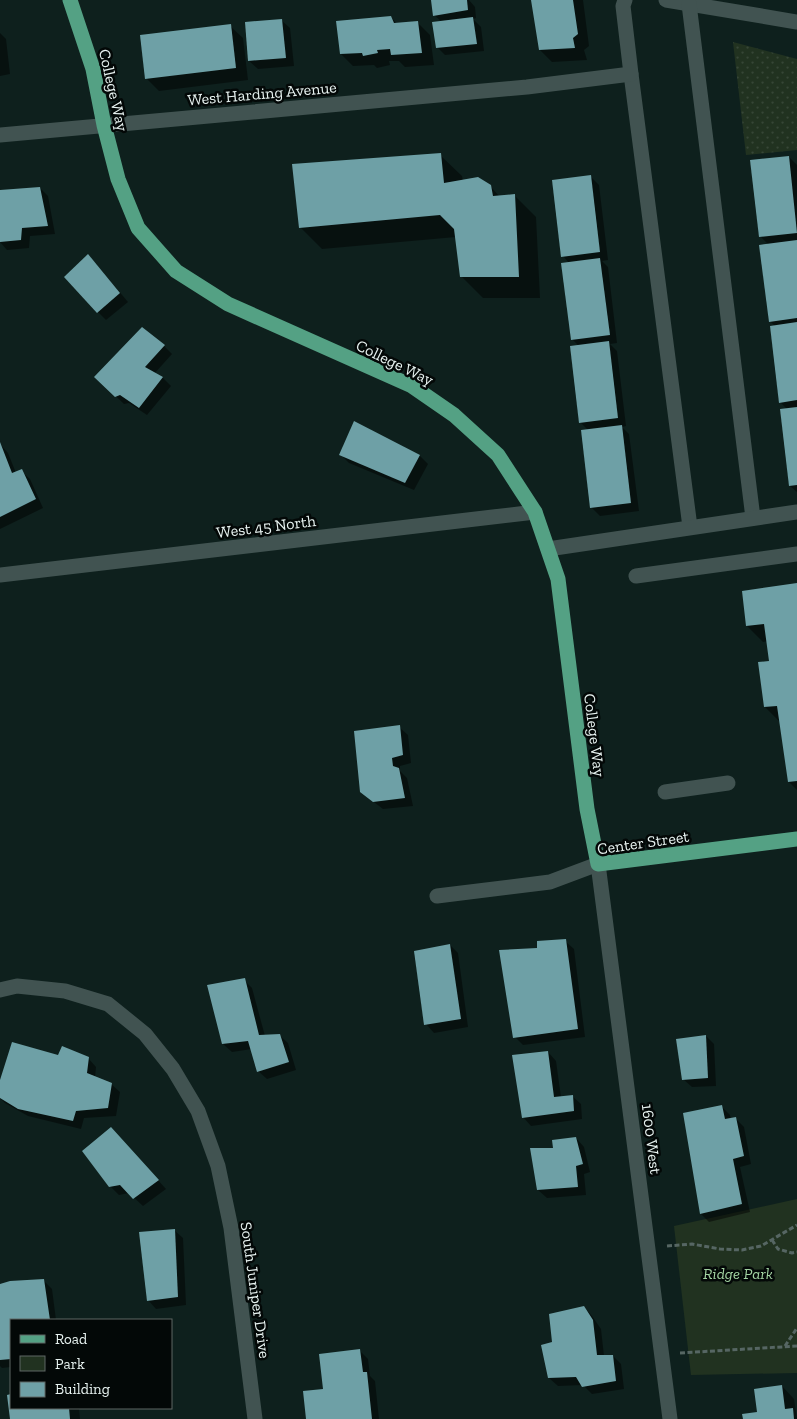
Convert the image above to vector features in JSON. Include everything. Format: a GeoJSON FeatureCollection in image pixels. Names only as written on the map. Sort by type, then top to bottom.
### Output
{"type":"FeatureCollection","features":[{"type":"Feature","properties":{"kind":"main road","name":"College Way"},"geometry":{"type":"LineString","coordinates":[[70,0],[93,69],[104,125],[118,179],[138,228],[176,271],[228,304],[412,386],[426,395],[454,415],[498,455],[535,512],[558,580],[587,809],[598,864]]}},
{"type":"Feature","properties":{"kind":"main road","name":"Center Street"},"geometry":{"type":"LineString","coordinates":[[598,864],[797,839]]}},
{"type":"Feature","properties":{"kind":"street"},"geometry":{"type":"LineString","coordinates":[[625,0],[623,6],[631,74],[690,527]]}},
{"type":"Feature","properties":{"kind":"street"},"geometry":{"type":"LineString","coordinates":[[666,0],[797,22]]}},
{"type":"Feature","properties":{"kind":"street"},"geometry":{"type":"LineString","coordinates":[[689,4],[753,518]]}},
{"type":"Feature","properties":{"kind":"street","name":"West Harding Avenue"},"geometry":{"type":"LineString","coordinates":[[0,135],[527,87],[631,74]]}},
{"type":"Feature","properties":{"kind":"street","name":"West 45 North"},"geometry":{"type":"LineString","coordinates":[[0,575],[535,512]]}},
{"type":"Feature","properties":{"kind":"street"},"geometry":{"type":"LineString","coordinates":[[548,548],[797,512]]}},
{"type":"Feature","properties":{"kind":"street"},"geometry":{"type":"LineString","coordinates":[[636,576],[797,554]]}},
{"type":"Feature","properties":{"kind":"street"},"geometry":{"type":"LineString","coordinates":[[665,792],[728,783]]}},
{"type":"Feature","properties":{"kind":"street","name":"Center Street"},"geometry":{"type":"LineString","coordinates":[[437,896],[550,882],[598,864]]}},
{"type":"Feature","properties":{"kind":"street","name":"1600 West"},"geometry":{"type":"LineString","coordinates":[[598,864],[670,1419]]}},
{"type":"Feature","properties":{"kind":"street","name":"South Juniper Drive"},"geometry":{"type":"LineString","coordinates":[[0,990],[16,986],[65,991],[108,1004],[145,1034],[173,1069],[198,1111],[218,1166],[231,1228],[255,1419]]}},
{"type":"Feature","properties":{"kind":"path"},"geometry":{"type":"LineString","coordinates":[[649,1248],[692,1244],[720,1249],[742,1250],[761,1246],[797,1226]]}},
{"type":"Feature","properties":{"kind":"path"},"geometry":{"type":"LineString","coordinates":[[772,1240],[778,1249],[792,1253],[797,1252]]}},
{"type":"Feature","properties":{"kind":"path"},"geometry":{"type":"LineString","coordinates":[[785,1346],[797,1328]]}},
{"type":"Feature","properties":{"kind":"path"},"geometry":{"type":"LineString","coordinates":[[662,1356],[797,1346]]}},
{"type":"Feature","properties":{"kind":"green space"},"geometry":{"type":"Polygon","coordinates":[[[733,42],[797,59],[797,150],[746,155],[733,42]]]}},
{"type":"Feature","properties":{"kind":"green space","name":"Ridge Park"},"geometry":{"type":"Polygon","coordinates":[[[797,1199],[797,1373],[691,1375],[674,1226],[797,1199]]]}},
{"type":"Feature","properties":{"kind":"building"},"geometry":{"type":"Polygon","coordinates":[[[431,0],[467,0],[468,10],[433,16],[431,0]]]}},
{"type":"Feature","properties":{"kind":"building"},"geometry":{"type":"Polygon","coordinates":[[[531,0],[573,0],[578,34],[573,38],[575,48],[539,50],[531,0]]]}},
{"type":"Feature","properties":{"kind":"building"},"geometry":{"type":"Polygon","coordinates":[[[391,16],[394,23],[418,21],[422,53],[391,55],[390,49],[377,50],[378,53],[363,56],[362,53],[340,54],[336,21],[391,16]]]}},
{"type":"Feature","properties":{"kind":"building"},"geometry":{"type":"Polygon","coordinates":[[[473,17],[477,44],[436,48],[432,22],[473,17]]]}},
{"type":"Feature","properties":{"kind":"building"},"geometry":{"type":"Polygon","coordinates":[[[282,19],[286,58],[248,61],[245,22],[282,19]]]}},
{"type":"Feature","properties":{"kind":"building"},"geometry":{"type":"Polygon","coordinates":[[[231,24],[236,68],[145,79],[140,35],[231,24]]]}},
{"type":"Feature","properties":{"kind":"building"},"geometry":{"type":"Polygon","coordinates":[[[441,153],[444,183],[478,177],[491,185],[493,196],[515,194],[519,277],[460,277],[454,229],[440,215],[299,228],[292,164],[441,153]]]}},
{"type":"Feature","properties":{"kind":"building"},"geometry":{"type":"Polygon","coordinates":[[[789,156],[797,233],[759,237],[750,160],[789,156]]]}},
{"type":"Feature","properties":{"kind":"building"},"geometry":{"type":"Polygon","coordinates":[[[591,175],[600,252],[561,257],[552,180],[591,175]]]}},
{"type":"Feature","properties":{"kind":"building"},"geometry":{"type":"Polygon","coordinates":[[[40,187],[48,226],[22,228],[21,240],[0,242],[0,190],[40,187]]]}},
{"type":"Feature","properties":{"kind":"building"},"geometry":{"type":"Polygon","coordinates":[[[797,240],[797,318],[769,322],[759,245],[797,240]]]}},
{"type":"Feature","properties":{"kind":"building"},"geometry":{"type":"Polygon","coordinates":[[[88,254],[120,293],[97,313],[64,277],[88,254]]]}},
{"type":"Feature","properties":{"kind":"building"},"geometry":{"type":"Polygon","coordinates":[[[600,258],[610,335],[571,340],[561,263],[600,258]]]}},
{"type":"Feature","properties":{"kind":"building"},"geometry":{"type":"Polygon","coordinates":[[[797,322],[797,400],[779,403],[770,326],[797,322]]]}},
{"type":"Feature","properties":{"kind":"building"},"geometry":{"type":"Polygon","coordinates":[[[142,327],[165,345],[145,367],[163,377],[139,408],[120,395],[115,397],[94,377],[142,327]]]}},
{"type":"Feature","properties":{"kind":"building"},"geometry":{"type":"Polygon","coordinates":[[[609,341],[618,418],[579,423],[570,346],[609,341]]]}},
{"type":"Feature","properties":{"kind":"building"},"geometry":{"type":"Polygon","coordinates":[[[797,407],[797,485],[789,486],[780,409],[797,407]]]}},
{"type":"Feature","properties":{"kind":"building"},"geometry":{"type":"Polygon","coordinates":[[[354,421],[420,455],[405,483],[339,455],[354,421]]]}},
{"type":"Feature","properties":{"kind":"building"},"geometry":{"type":"Polygon","coordinates":[[[622,425],[631,503],[590,508],[581,430],[622,425]]]}},
{"type":"Feature","properties":{"kind":"building"},"geometry":{"type":"Polygon","coordinates":[[[0,442],[12,473],[22,469],[36,499],[0,517],[0,442]]]}},
{"type":"Feature","properties":{"kind":"building"},"geometry":{"type":"Polygon","coordinates":[[[797,583],[797,781],[788,782],[777,706],[764,707],[758,662],[769,661],[764,624],[746,626],[742,591],[797,583]]]}},
{"type":"Feature","properties":{"kind":"building"},"geometry":{"type":"Polygon","coordinates":[[[400,725],[403,755],[392,758],[393,766],[399,768],[405,798],[373,802],[360,792],[354,731],[400,725]]]}},
{"type":"Feature","properties":{"kind":"building"},"geometry":{"type":"Polygon","coordinates":[[[566,939],[578,1029],[513,1038],[499,950],[537,948],[537,941],[566,939]]]}},
{"type":"Feature","properties":{"kind":"building"},"geometry":{"type":"Polygon","coordinates":[[[450,944],[461,1019],[424,1025],[414,951],[450,944]]]}},
{"type":"Feature","properties":{"kind":"building"},"geometry":{"type":"Polygon","coordinates":[[[245,978],[259,1035],[280,1034],[289,1062],[257,1072],[248,1041],[222,1044],[207,985],[245,978]]]}},
{"type":"Feature","properties":{"kind":"building"},"geometry":{"type":"Polygon","coordinates":[[[706,1035],[708,1078],[682,1080],[676,1039],[706,1035]]]}},
{"type":"Feature","properties":{"kind":"building"},"geometry":{"type":"Polygon","coordinates":[[[12,1042],[58,1055],[62,1046],[89,1057],[87,1073],[112,1083],[108,1108],[76,1111],[73,1121],[18,1109],[0,1098],[0,1080],[12,1042]]]}},
{"type":"Feature","properties":{"kind":"building"},"geometry":{"type":"Polygon","coordinates":[[[548,1051],[554,1097],[573,1095],[574,1111],[522,1118],[512,1055],[548,1051]]]}},
{"type":"Feature","properties":{"kind":"building"},"geometry":{"type":"Polygon","coordinates":[[[722,1105],[725,1119],[736,1117],[744,1156],[733,1159],[742,1204],[700,1214],[683,1113],[722,1105]]]}},
{"type":"Feature","properties":{"kind":"building"},"geometry":{"type":"Polygon","coordinates":[[[111,1127],[159,1180],[133,1199],[120,1185],[109,1187],[82,1151],[111,1127]]]}},
{"type":"Feature","properties":{"kind":"building"},"geometry":{"type":"Polygon","coordinates":[[[576,1137],[583,1164],[576,1166],[578,1187],[537,1190],[530,1148],[553,1148],[552,1140],[576,1137]]]}},
{"type":"Feature","properties":{"kind":"building"},"geometry":{"type":"Polygon","coordinates":[[[175,1229],[178,1297],[147,1301],[139,1232],[175,1229]]]}},
{"type":"Feature","properties":{"kind":"building"},"geometry":{"type":"Polygon","coordinates":[[[44,1279],[50,1319],[10,1319],[10,1359],[0,1360],[0,1284],[10,1281],[44,1279]]]}},
{"type":"Feature","properties":{"kind":"building"},"geometry":{"type":"Polygon","coordinates":[[[584,1306],[593,1320],[597,1355],[613,1355],[616,1381],[582,1387],[576,1377],[548,1378],[541,1345],[552,1342],[549,1314],[584,1306]]]}},
{"type":"Feature","properties":{"kind":"building"},"geometry":{"type":"Polygon","coordinates":[[[360,1349],[363,1372],[367,1372],[372,1419],[306,1419],[303,1391],[323,1389],[319,1354],[360,1349]]]}},
{"type":"Feature","properties":{"kind":"building"},"geometry":{"type":"Polygon","coordinates":[[[782,1385],[785,1409],[793,1408],[794,1419],[743,1419],[742,1414],[757,1412],[754,1389],[782,1385]]]}},
{"type":"Feature","properties":{"kind":"building"},"geometry":{"type":"Polygon","coordinates":[[[10,1394],[10,1409],[69,1409],[70,1419],[10,1419],[7,1395],[10,1394]]]}}]}
